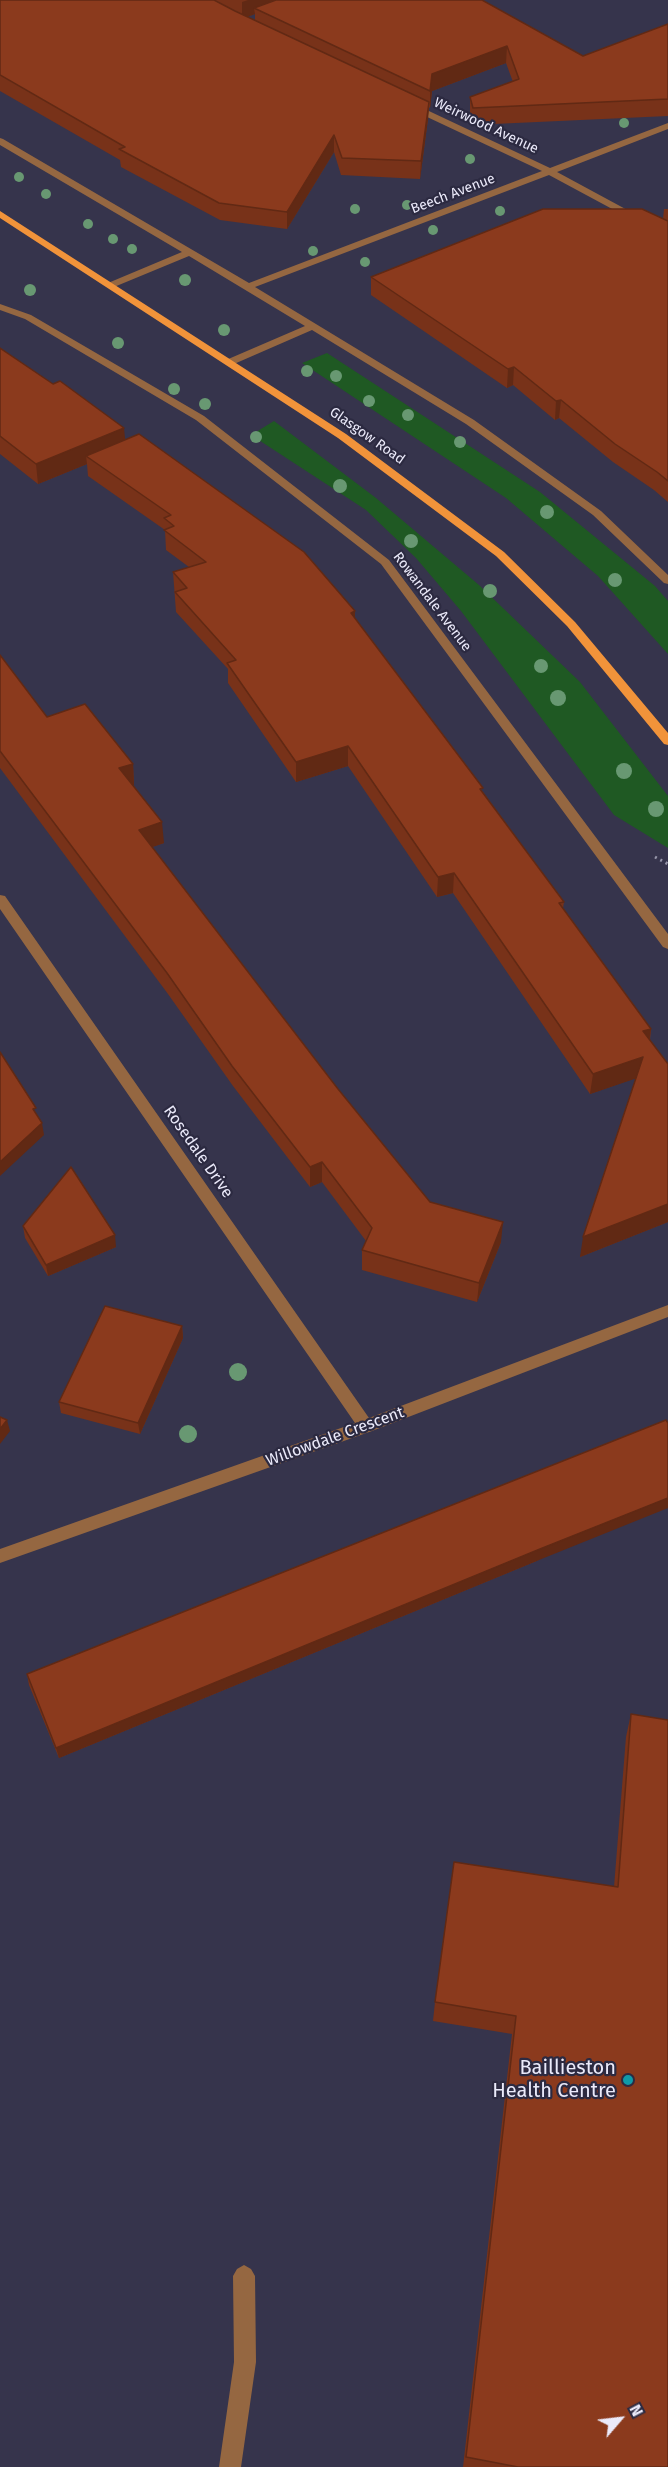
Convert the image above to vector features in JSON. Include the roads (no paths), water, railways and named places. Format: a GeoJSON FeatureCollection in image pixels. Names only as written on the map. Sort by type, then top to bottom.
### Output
{"type":"FeatureCollection","features":[{"type":"Feature","properties":{"kind":"main road","name":"Glasgow Road"},"geometry":{"type":"LineString","coordinates":[[2,218],[111,285],[342,436],[500,554],[571,624],[668,741]]}},
{"type":"Feature","properties":{"kind":"street","name":"Weirwood Avenue"},"geometry":{"type":"LineString","coordinates":[[400,100],[549,171],[668,236]]}},
{"type":"Feature","properties":{"kind":"street","name":"Beech Avenue"},"geometry":{"type":"LineString","coordinates":[[248,287],[668,126]]}},
{"type":"Feature","properties":{"kind":"street"},"geometry":{"type":"LineString","coordinates":[[0,141],[188,254],[248,287],[470,422],[597,513],[668,582]]}},
{"type":"Feature","properties":{"kind":"street"},"geometry":{"type":"LineString","coordinates":[[111,285],[188,254]]}},
{"type":"Feature","properties":{"kind":"street","name":"Rowandale Avenue"},"geometry":{"type":"LineString","coordinates":[[0,307],[28,317],[200,418],[385,562],[668,945]]}},
{"type":"Feature","properties":{"kind":"street"},"geometry":{"type":"LineString","coordinates":[[230,362],[311,327]]}},
{"type":"Feature","properties":{"kind":"street","name":"Rosedale Drive"},"geometry":{"type":"LineString","coordinates":[[0,899],[366,1426]]}},
{"type":"Feature","properties":{"kind":"street","name":"Willowdale Crescent"},"geometry":{"type":"LineString","coordinates":[[0,1556],[366,1426],[668,1311]]}},
{"type":"Feature","properties":{"kind":"street"},"geometry":{"type":"LineString","coordinates":[[230,2467],[245,2362],[244,2276]]}},
{"type":"Feature","properties":{"kind":"place","name":"Baillieston Health Centre"},"geometry":{"type":"Point","coordinates":[628,2080]}}]}
